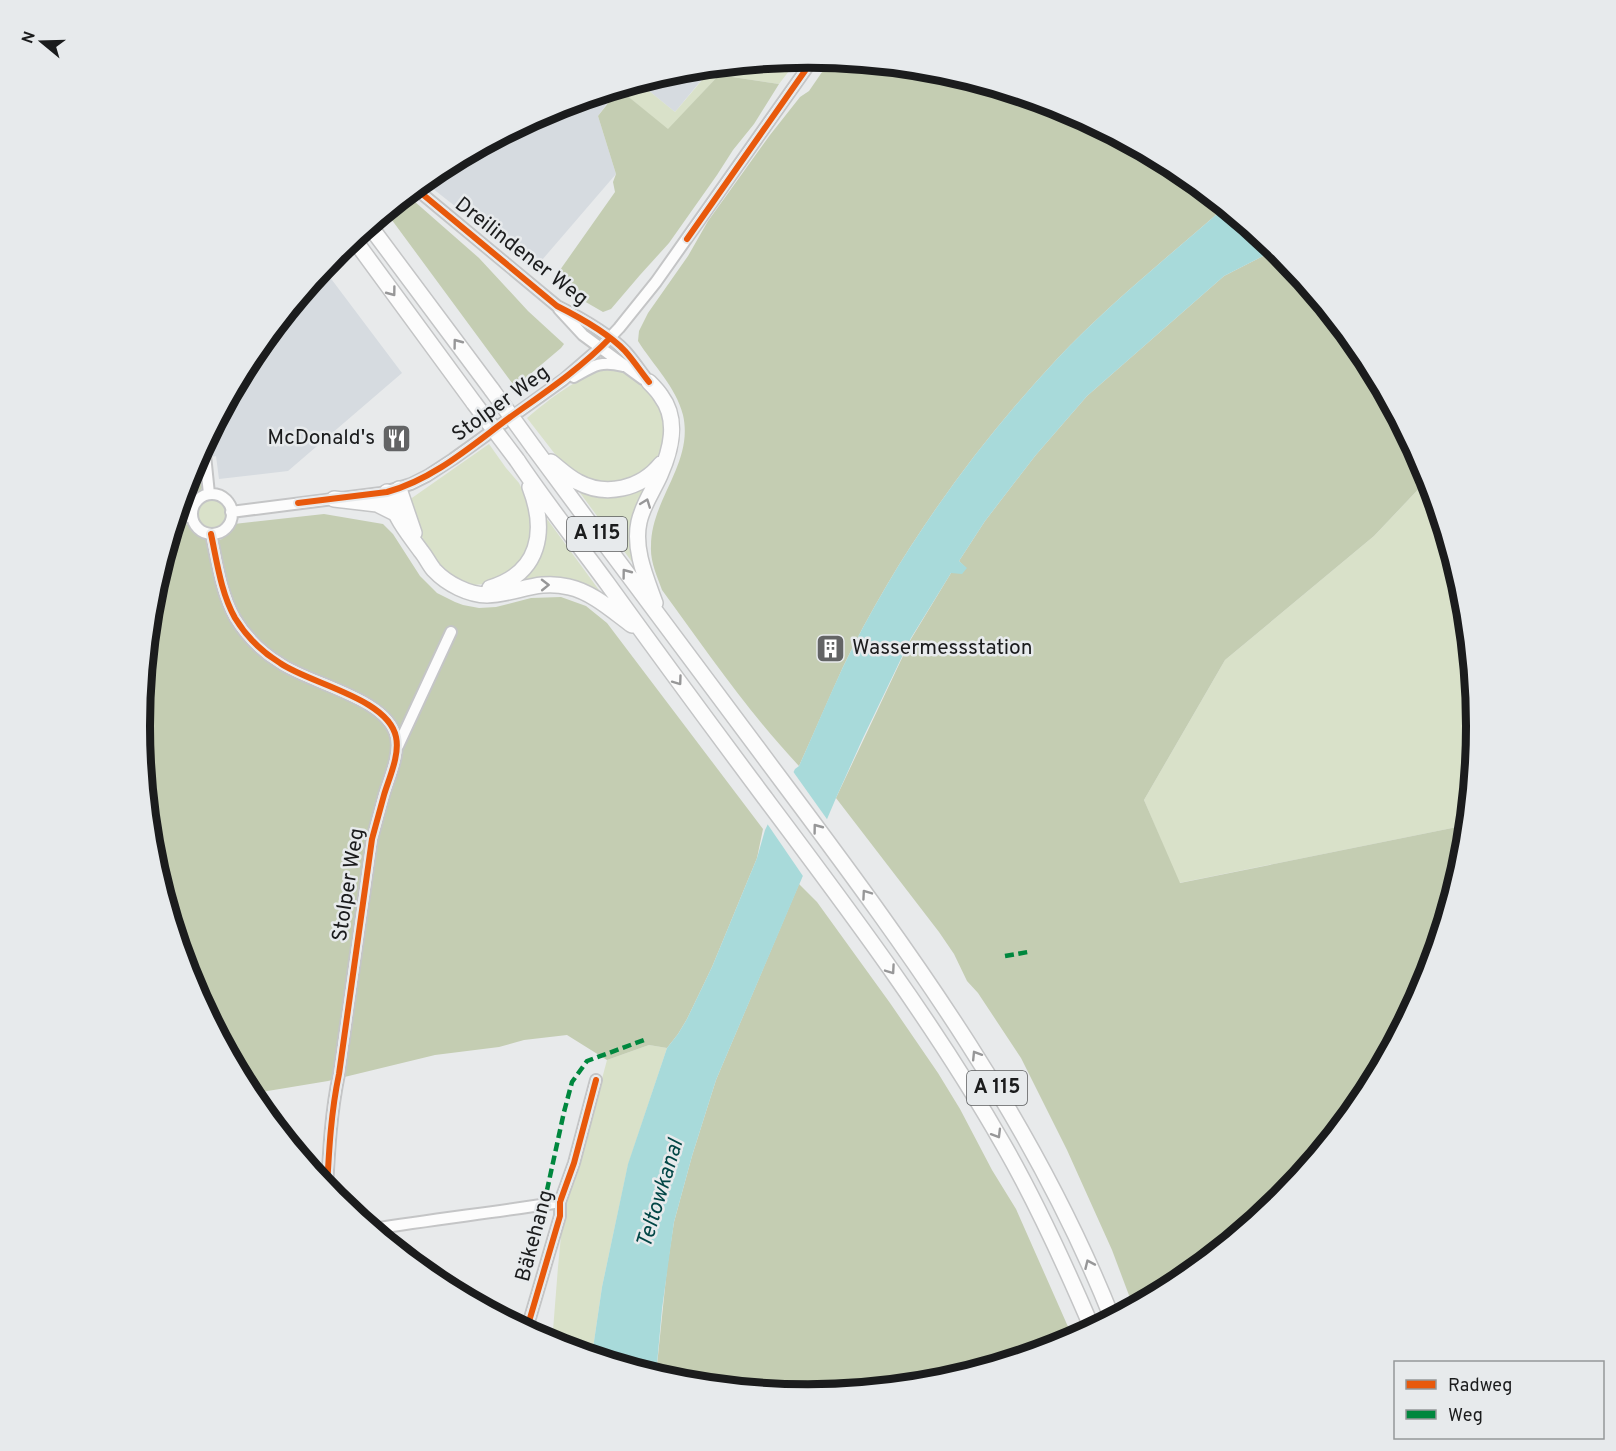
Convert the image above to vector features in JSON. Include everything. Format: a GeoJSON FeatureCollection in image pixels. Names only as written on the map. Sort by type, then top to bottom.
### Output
{"type":"FeatureCollection","features":[{"type":"Feature","properties":{"kind":"highway","name":"A 115"},"geometry":{"type":"LineString","coordinates":[[374,231],[852,874],[948,1011],[1003,1098],[1072,1226],[1109,1311]]}},
{"type":"Feature","properties":{"kind":"highway","name":"A 115"},"geometry":{"type":"LineString","coordinates":[[358,246],[833,888],[950,1057],[1004,1144],[1050,1234],[1089,1321]]}},
{"type":"Feature","properties":{"kind":"highway"},"geometry":{"type":"LineString","coordinates":[[649,382],[662,396],[668,408],[672,436],[670,452],[647,498],[639,524],[639,550],[661,620]]}},
{"type":"Feature","properties":{"kind":"highway"},"geometry":{"type":"LineString","coordinates":[[534,448],[576,481],[596,489],[608,490],[626,488],[637,483],[655,471],[670,452]]}},
{"type":"Feature","properties":{"kind":"highway"},"geometry":{"type":"LineString","coordinates":[[467,591],[502,584],[527,566],[534,554],[539,537],[539,518],[536,501],[520,465]]}},
{"type":"Feature","properties":{"kind":"highway"},"geometry":{"type":"LineString","coordinates":[[393,490],[395,513]]}},
{"type":"Feature","properties":{"kind":"highway"},"geometry":{"type":"LineString","coordinates":[[393,490],[422,552]]}},
{"type":"Feature","properties":{"kind":"highway"},"geometry":{"type":"LineString","coordinates":[[334,499],[377,504],[395,513],[435,571],[467,591],[478,595],[488,595],[540,584],[570,587],[603,603],[644,634]]}},
{"type":"Feature","properties":{"kind":"street","name":"Stolper Weg"},"geometry":{"type":"LineString","coordinates":[[231,512],[393,490],[427,476],[563,380],[610,338],[667,267],[805,68]]}},
{"type":"Feature","properties":{"kind":"street","name":"Dreilindener Weg"},"geometry":{"type":"LineString","coordinates":[[421,193],[557,306],[610,338],[626,352],[649,382]]}},
{"type":"Feature","properties":{"kind":"street","name":"Dreilindener Weg"},"geometry":{"type":"LineString","coordinates":[[557,306],[573,326],[649,382]]}},
{"type":"Feature","properties":{"kind":"street"},"geometry":{"type":"LineString","coordinates":[[563,380],[573,378],[594,365],[603,363],[626,367]]}},
{"type":"Feature","properties":{"kind":"street"},"geometry":{"type":"LineString","coordinates":[[206,461],[209,495]]}},
{"type":"Feature","properties":{"kind":"street"},"geometry":{"type":"LineString","coordinates":[[209,495],[215,495],[228,502],[231,512],[228,525],[218,533],[211,534],[196,527],[192,516],[195,504],[204,496],[209,495]]}},
{"type":"Feature","properties":{"kind":"street"},"geometry":{"type":"LineString","coordinates":[[184,517],[192,516]]}},
{"type":"Feature","properties":{"kind":"street"},"geometry":{"type":"LineString","coordinates":[[211,534],[225,596],[235,618],[256,644],[281,664],[300,675],[361,700],[375,709],[393,728],[397,738],[397,748]]}},
{"type":"Feature","properties":{"kind":"street","name":"Stolper Weg"},"geometry":{"type":"LineString","coordinates":[[328,1174],[329,1136],[334,1099],[376,820],[397,748],[451,632]]}},
{"type":"Feature","properties":{"kind":"street","name":"Bäkehang"},"geometry":{"type":"LineString","coordinates":[[529,1321],[560,1216],[560,1202],[574,1163],[596,1080]]}},
{"type":"Feature","properties":{"kind":"street","name":"Bäkehang"},"geometry":{"type":"LineString","coordinates":[[383,1228],[560,1202]]}},
{"type":"Feature","properties":{"kind":"shaded area"},"geometry":{"type":"Polygon","coordinates":[[[705,76],[675,112],[646,88],[705,76]]]}},
{"type":"Feature","properties":{"kind":"shaded area"},"geometry":{"type":"Polygon","coordinates":[[[611,98],[598,116],[616,174],[536,267],[503,241],[497,239],[430,187],[517,135],[611,98]]]}},
{"type":"Feature","properties":{"kind":"shaded area"},"geometry":{"type":"Polygon","coordinates":[[[329,275],[402,373],[288,471],[219,479],[216,456],[207,458],[238,396],[286,325],[329,275]]]}},
{"type":"Feature","properties":{"kind":"green space"},"geometry":{"type":"Polygon","coordinates":[[[790,68],[779,84],[719,75],[668,130],[625,94],[646,88],[675,112],[706,76],[790,68]]]}},
{"type":"Feature","properties":{"kind":"green space"},"geometry":{"type":"Polygon","coordinates":[[[825,68],[851,69],[936,80],[1020,102],[1099,135],[1174,178],[1219,212],[1097,319],[1057,359],[966,467],[912,544],[864,625],[799,766],[745,702],[662,590],[652,557],[653,529],[678,465],[685,432],[683,415],[675,395],[638,341],[639,331],[648,313],[688,256],[708,221],[770,135],[800,97],[809,91],[825,68]]]}},
{"type":"Feature","properties":{"kind":"green space"},"geometry":{"type":"Polygon","coordinates":[[[719,75],[779,84],[754,124],[733,150],[669,243],[611,309],[603,312],[558,286],[560,270],[615,192],[613,182],[616,174],[598,116],[613,97],[625,94],[668,129],[719,75]]]}},
{"type":"Feature","properties":{"kind":"green space"},"geometry":{"type":"Polygon","coordinates":[[[412,199],[479,258],[528,311],[564,344],[515,387],[390,217],[412,199]]]}},
{"type":"Feature","properties":{"kind":"green space"},"geometry":{"type":"Polygon","coordinates":[[[1267,254],[1303,292],[1355,360],[1378,397],[1398,434],[1421,487],[1374,536],[1225,660],[1144,800],[1180,883],[1457,827],[1444,896],[1416,977],[1398,1017],[1355,1091],[1303,1159],[1242,1220],[1174,1273],[1130,1299],[1112,1250],[1067,1150],[1021,1058],[978,993],[967,981],[954,954],[939,932],[836,798],[911,639],[951,573],[966,568],[959,561],[985,521],[1035,456],[1087,396],[1224,276],[1267,254]]]}},
{"type":"Feature","properties":{"kind":"green space"},"geometry":{"type":"Polygon","coordinates":[[[606,369],[620,369],[626,372],[654,397],[663,419],[664,433],[662,447],[655,462],[643,473],[614,484],[586,480],[565,467],[527,418],[574,383],[606,369]]]}},
{"type":"Feature","properties":{"kind":"green space"},"geometry":{"type":"Polygon","coordinates":[[[489,444],[519,483],[531,508],[530,547],[509,574],[484,584],[474,585],[454,578],[439,565],[416,527],[409,500],[489,444]]]}},
{"type":"Feature","properties":{"kind":"green space"},"geometry":{"type":"Polygon","coordinates":[[[201,472],[202,488],[187,509],[201,472]]]}},
{"type":"Feature","properties":{"kind":"green space"},"geometry":{"type":"Polygon","coordinates":[[[647,480],[638,570],[607,528],[608,526],[602,519],[600,520],[575,486],[647,480]]]}},
{"type":"Feature","properties":{"kind":"green space"},"geometry":{"type":"Polygon","coordinates":[[[1421,487],[1444,555],[1453,597],[1465,682],[1465,769],[1457,827],[1179,883],[1144,800],[1225,660],[1374,536],[1421,487]]]}},
{"type":"Feature","properties":{"kind":"green space"},"geometry":{"type":"Polygon","coordinates":[[[211,498],[222,502],[226,513],[222,524],[211,528],[200,524],[196,513],[200,502],[211,498]]]}},
{"type":"Feature","properties":{"kind":"green space"},"geometry":{"type":"Polygon","coordinates":[[[539,508],[607,601],[510,584],[519,577],[539,508]]]}},
{"type":"Feature","properties":{"kind":"green space"},"geometry":{"type":"Polygon","coordinates":[[[324,514],[383,524],[393,534],[420,576],[437,593],[455,602],[479,608],[496,607],[531,598],[561,597],[586,606],[607,623],[763,829],[757,858],[712,967],[687,1019],[667,1048],[649,1045],[607,1060],[567,1035],[435,1055],[328,1081],[262,1092],[218,1017],[200,977],[172,896],[163,854],[151,769],[151,682],[163,597],[172,555],[182,522],[210,543],[222,539],[234,524],[324,514]]]}},
{"type":"Feature","properties":{"kind":"green space"},"geometry":{"type":"Polygon","coordinates":[[[799,884],[817,902],[890,1003],[960,1109],[992,1170],[1016,1209],[1069,1329],[1020,1349],[978,1361],[894,1378],[851,1382],[808,1384],[765,1382],[722,1378],[657,1366],[674,1222],[716,1080],[799,884]]]}},
{"type":"Feature","properties":{"kind":"green space"},"geometry":{"type":"Polygon","coordinates":[[[649,1045],[667,1048],[628,1165],[602,1287],[593,1348],[553,1332],[564,1205],[580,1161],[607,1060],[649,1045]]]}},
{"type":"Feature","properties":{"kind":"water","name":"Teltowkanal"},"geometry":{"type":"Polygon","coordinates":[[[1219,212],[1267,254],[1224,276],[1087,396],[1035,456],[985,521],[959,561],[967,568],[962,574],[951,573],[911,638],[863,738],[716,1080],[674,1222],[657,1365],[593,1348],[602,1287],[628,1164],[667,1048],[687,1019],[712,967],[757,858],[765,830],[795,769],[799,766],[864,625],[887,584],[938,505],[995,430],[1057,359],[1139,281],[1219,212]]]}},
{"type":"Feature","properties":{"kind":"pier"},"geometry":{"type":"Polygon","coordinates":[[[792,770],[829,822],[805,879],[766,822],[792,770]]]}},
{"type":"Feature","properties":{"kind":"marked path"},"geometry":{"type":"LineString","coordinates":[[1005,956],[1028,952]]}},
{"type":"Feature","properties":{"kind":"marked path"},"geometry":{"type":"LineString","coordinates":[[544,1204],[572,1082],[587,1061],[644,1040]]}},
{"type":"Feature","properties":{"kind":"cycle path"},"geometry":{"type":"LineString","coordinates":[[687,239],[807,68]]}},
{"type":"Feature","properties":{"kind":"cycle path"},"geometry":{"type":"LineString","coordinates":[[421,193],[557,306],[593,326],[618,344],[649,382]]}},
{"type":"Feature","properties":{"kind":"cycle path"},"geometry":{"type":"LineString","coordinates":[[298,503],[387,492],[421,479],[451,461],[561,380],[610,338]]}},
{"type":"Feature","properties":{"kind":"cycle path"},"geometry":{"type":"LineString","coordinates":[[211,534],[226,598],[239,625],[249,637],[267,654],[293,671],[346,693],[379,712],[390,723],[396,737],[395,759],[372,839],[334,1102],[328,1175]]}},
{"type":"Feature","properties":{"kind":"cycle path"},"geometry":{"type":"LineString","coordinates":[[529,1321],[560,1216],[560,1202],[574,1163],[596,1080]]}},
{"type":"Feature","properties":{"kind":"place","name":"McDonald's"},"geometry":{"type":"Point","coordinates":[396,438]}},
{"type":"Feature","properties":{"kind":"place","name":"Wassermessstation"},"geometry":{"type":"Point","coordinates":[831,648]}}]}
